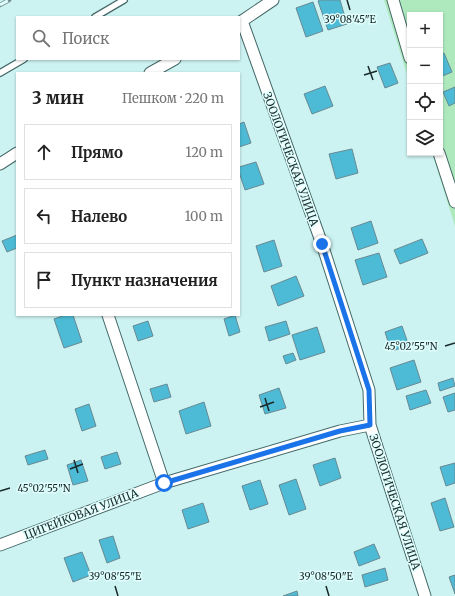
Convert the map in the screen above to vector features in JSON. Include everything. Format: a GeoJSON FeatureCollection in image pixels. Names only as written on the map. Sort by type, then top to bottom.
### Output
{"type":"FeatureCollection","features":[{"type":"Feature","properties":{"kind":"street"},"geometry":{"type":"LineString","coordinates":[[240,22],[273,0]]}},
{"type":"Feature","properties":{"kind":"street"},"geometry":{"type":"LineString","coordinates":[[393,0],[407,48]]}},
{"type":"Feature","properties":{"kind":"street","name":"ЗООЛОГИЧЕСКАЯ УЛИЦА"},"geometry":{"type":"LineString","coordinates":[[240,22],[322,244],[369,390],[370,425],[425,596]]}},
{"type":"Feature","properties":{"kind":"street"},"geometry":{"type":"LineString","coordinates":[[152,72],[173,60]]}},
{"type":"Feature","properties":{"kind":"street"},"geometry":{"type":"LineString","coordinates":[[0,164],[16,154]]}},
{"type":"Feature","properties":{"kind":"street"},"geometry":{"type":"LineString","coordinates":[[441,156],[455,202]]}},
{"type":"Feature","properties":{"kind":"street"},"geometry":{"type":"LineString","coordinates":[[108,316],[164,483]]}},
{"type":"Feature","properties":{"kind":"street","name":"ЦИГЕЙКОВАЯ УЛИЦА"},"geometry":{"type":"LineString","coordinates":[[0,545],[164,483],[340,431],[370,425]]}},
{"type":"Feature","properties":{"kind":"lane"},"geometry":{"type":"LineString","coordinates":[[97,16],[124,0]]}},
{"type":"Feature","properties":{"kind":"lane"},"geometry":{"type":"LineString","coordinates":[[0,73],[22,60]]}},
{"type":"Feature","properties":{"kind":"green space"},"geometry":{"type":"Polygon","coordinates":[[[384,0],[455,0],[455,226],[433,156],[443,156],[443,12],[407,12],[407,74],[384,0]]]}},
{"type":"Feature","properties":{"kind":"building"},"geometry":{"type":"Polygon","coordinates":[[[340,0],[347,24],[328,30],[318,1],[340,0]]]}},
{"type":"Feature","properties":{"kind":"building"},"geometry":{"type":"Polygon","coordinates":[[[313,2],[323,31],[306,37],[296,8],[313,2]]]}},
{"type":"Feature","properties":{"kind":"building"},"geometry":{"type":"Polygon","coordinates":[[[443,54],[452,72],[443,76],[443,54]]]}},
{"type":"Feature","properties":{"kind":"building"},"geometry":{"type":"Polygon","coordinates":[[[390,63],[398,83],[385,88],[377,67],[390,63]]]}},
{"type":"Feature","properties":{"kind":"building"},"geometry":{"type":"Polygon","coordinates":[[[325,86],[333,106],[312,114],[304,94],[325,86]]]}},
{"type":"Feature","properties":{"kind":"building"},"geometry":{"type":"Polygon","coordinates":[[[455,87],[455,103],[449,106],[443,92],[455,87]]]}},
{"type":"Feature","properties":{"kind":"building"},"geometry":{"type":"Polygon","coordinates":[[[244,122],[251,143],[240,147],[240,124],[244,122]]]}},
{"type":"Feature","properties":{"kind":"building"},"geometry":{"type":"Polygon","coordinates":[[[352,149],[358,173],[336,179],[329,154],[352,149]]]}},
{"type":"Feature","properties":{"kind":"building"},"geometry":{"type":"Polygon","coordinates":[[[256,162],[264,184],[245,190],[240,175],[240,167],[256,162]]]}},
{"type":"Feature","properties":{"kind":"building"},"geometry":{"type":"Polygon","coordinates":[[[371,221],[378,243],[358,250],[351,228],[371,221]]]}},
{"type":"Feature","properties":{"kind":"building"},"geometry":{"type":"Polygon","coordinates":[[[16,235],[16,248],[7,252],[2,241],[16,235]]]}},
{"type":"Feature","properties":{"kind":"building"},"geometry":{"type":"Polygon","coordinates":[[[422,239],[428,253],[400,264],[394,250],[422,239]]]}},
{"type":"Feature","properties":{"kind":"building"},"geometry":{"type":"Polygon","coordinates":[[[274,240],[282,266],[264,272],[256,246],[274,240]]]}},
{"type":"Feature","properties":{"kind":"building"},"geometry":{"type":"Polygon","coordinates":[[[379,253],[387,277],[363,285],[355,260],[379,253]]]}},
{"type":"Feature","properties":{"kind":"building"},"geometry":{"type":"Polygon","coordinates":[[[296,276],[304,296],[278,306],[271,286],[296,276]]]}},
{"type":"Feature","properties":{"kind":"building"},"geometry":{"type":"Polygon","coordinates":[[[62,316],[73,316],[82,342],[64,348],[54,319],[62,316]]]}},
{"type":"Feature","properties":{"kind":"building"},"geometry":{"type":"Polygon","coordinates":[[[235,316],[240,332],[229,336],[224,319],[235,316]]]}},
{"type":"Feature","properties":{"kind":"building"},"geometry":{"type":"Polygon","coordinates":[[[148,321],[153,336],[138,341],[133,326],[148,321]]]}},
{"type":"Feature","properties":{"kind":"building"},"geometry":{"type":"Polygon","coordinates":[[[286,321],[290,334],[269,341],[265,327],[286,321]]]}},
{"type":"Feature","properties":{"kind":"building"},"geometry":{"type":"Polygon","coordinates":[[[402,326],[409,346],[391,351],[385,332],[402,326]]]}},
{"type":"Feature","properties":{"kind":"building"},"geometry":{"type":"Polygon","coordinates":[[[317,327],[325,352],[300,360],[292,335],[317,327]]]}},
{"type":"Feature","properties":{"kind":"building"},"geometry":{"type":"Polygon","coordinates":[[[293,353],[296,360],[286,364],[283,356],[293,353]]]}},
{"type":"Feature","properties":{"kind":"building"},"geometry":{"type":"Polygon","coordinates":[[[414,360],[421,382],[397,390],[390,368],[414,360]]]}},
{"type":"Feature","properties":{"kind":"building"},"geometry":{"type":"Polygon","coordinates":[[[453,378],[455,386],[440,391],[438,383],[453,378]]]}},
{"type":"Feature","properties":{"kind":"building"},"geometry":{"type":"Polygon","coordinates":[[[167,384],[171,397],[154,402],[150,389],[167,384]]]}},
{"type":"Feature","properties":{"kind":"building"},"geometry":{"type":"Polygon","coordinates":[[[279,388],[286,408],[265,414],[259,395],[279,388]]]}},
{"type":"Feature","properties":{"kind":"building"},"geometry":{"type":"Polygon","coordinates":[[[426,390],[431,403],[410,410],[406,396],[426,390]]]}},
{"type":"Feature","properties":{"kind":"building"},"geometry":{"type":"Polygon","coordinates":[[[455,393],[455,410],[448,412],[443,397],[455,393]]]}},
{"type":"Feature","properties":{"kind":"building"},"geometry":{"type":"Polygon","coordinates":[[[204,402],[211,426],[186,434],[179,411],[204,402]]]}},
{"type":"Feature","properties":{"kind":"building"},"geometry":{"type":"Polygon","coordinates":[[[89,404],[96,426],[82,431],[75,409],[89,404]]]}},
{"type":"Feature","properties":{"kind":"building"},"geometry":{"type":"Polygon","coordinates":[[[45,450],[48,459],[28,465],[25,456],[45,450]]]}},
{"type":"Feature","properties":{"kind":"building"},"geometry":{"type":"Polygon","coordinates":[[[117,452],[121,464],[105,469],[101,457],[117,452]]]}},
{"type":"Feature","properties":{"kind":"building"},"geometry":{"type":"Polygon","coordinates":[[[335,458],[341,478],[320,486],[313,465],[335,458]]]}},
{"type":"Feature","properties":{"kind":"building"},"geometry":{"type":"Polygon","coordinates":[[[81,460],[88,481],[73,485],[67,465],[81,460]]]}},
{"type":"Feature","properties":{"kind":"building"},"geometry":{"type":"Polygon","coordinates":[[[455,463],[455,483],[446,486],[440,467],[455,463]]]}},
{"type":"Feature","properties":{"kind":"building"},"geometry":{"type":"Polygon","coordinates":[[[296,479],[306,509],[289,515],[279,485],[296,479]]]}},
{"type":"Feature","properties":{"kind":"building"},"geometry":{"type":"Polygon","coordinates":[[[260,480],[268,504],[250,510],[242,486],[260,480]]]}},
{"type":"Feature","properties":{"kind":"building"},"geometry":{"type":"Polygon","coordinates":[[[445,498],[454,527],[440,531],[431,503],[445,498]]]}},
{"type":"Feature","properties":{"kind":"building"},"geometry":{"type":"Polygon","coordinates":[[[203,503],[209,522],[188,529],[182,510],[203,503]]]}},
{"type":"Feature","properties":{"kind":"building"},"geometry":{"type":"Polygon","coordinates":[[[113,536],[120,558],[107,563],[99,540],[113,536]]]}},
{"type":"Feature","properties":{"kind":"building"},"geometry":{"type":"Polygon","coordinates":[[[374,544],[380,558],[359,566],[354,552],[374,544]]]}},
{"type":"Feature","properties":{"kind":"building"},"geometry":{"type":"Polygon","coordinates":[[[82,552],[91,575],[73,582],[64,558],[82,552]]]}},
{"type":"Feature","properties":{"kind":"building"},"geometry":{"type":"Polygon","coordinates":[[[385,568],[388,580],[365,587],[362,575],[385,568]]]}},
{"type":"Feature","properties":{"kind":"building"},"geometry":{"type":"Polygon","coordinates":[[[455,575],[455,594],[449,577],[455,575]]]}},
{"type":"Feature","properties":{"kind":"building"},"geometry":{"type":"Polygon","coordinates":[[[297,591],[298,596],[283,596],[297,591]]]}},
{"type":"Feature","properties":{"kind":"railway"},"geometry":{"type":"LineString","coordinates":[[0,5],[9,0]]}},
{"type":"Feature","properties":{"kind":"route"},"geometry":{"type":"LineString","coordinates":[[164,483],[340,431],[370,425],[369,390],[322,244]]}}]}
